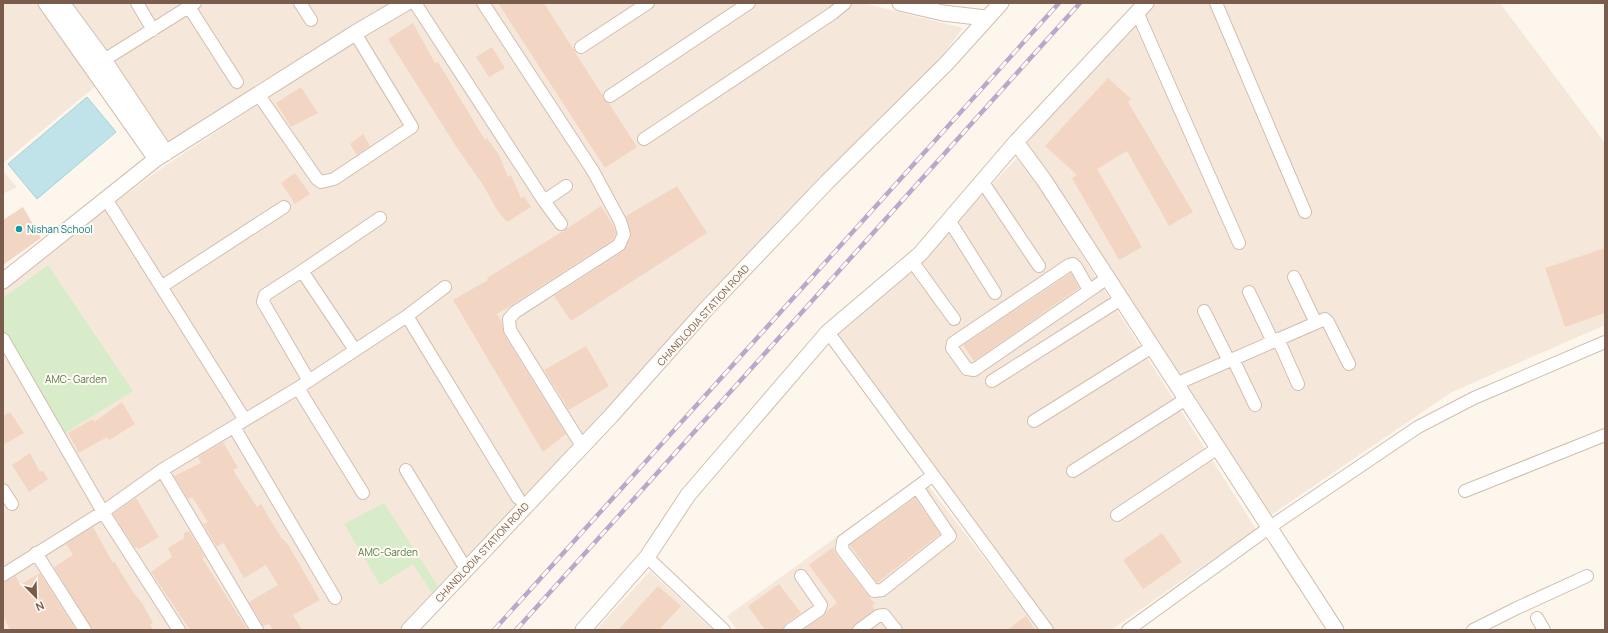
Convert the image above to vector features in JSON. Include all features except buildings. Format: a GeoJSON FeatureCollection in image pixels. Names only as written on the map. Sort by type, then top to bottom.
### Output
{"type":"FeatureCollection","features":[{"type":"Feature","properties":{"kind":"street"},"geometry":{"type":"LineString","coordinates":[[46,3],[161,156]]}},
{"type":"Feature","properties":{"kind":"street"},"geometry":{"type":"LineString","coordinates":[[62,3],[104,60],[161,156]]}},
{"type":"Feature","properties":{"kind":"street"},"geometry":{"type":"LineString","coordinates":[[138,3],[153,30]]}},
{"type":"Feature","properties":{"kind":"street"},"geometry":{"type":"LineString","coordinates":[[300,3],[311,20]]}},
{"type":"Feature","properties":{"kind":"street"},"geometry":{"type":"LineString","coordinates":[[3,281],[161,156],[355,33],[406,3]]}},
{"type":"Feature","properties":{"kind":"street"},"geometry":{"type":"LineString","coordinates":[[415,3],[544,201],[561,224]]}},
{"type":"Feature","properties":{"kind":"street"},"geometry":{"type":"LineString","coordinates":[[483,3],[592,171],[620,221],[624,234],[619,244],[515,312],[509,319],[510,330],[582,446]]}},
{"type":"Feature","properties":{"kind":"street"},"geometry":{"type":"LineString","coordinates":[[581,47],[648,3]]}},
{"type":"Feature","properties":{"kind":"street"},"geometry":{"type":"LineString","coordinates":[[610,96],[748,3]]}},
{"type":"Feature","properties":{"kind":"street"},"geometry":{"type":"LineString","coordinates":[[644,139],[833,13],[845,3]]}},
{"type":"Feature","properties":{"kind":"street"},"geometry":{"type":"LineString","coordinates":[[900,3],[943,13],[986,18]]}},
{"type":"Feature","properties":{"kind":"street","name":"CHANDLODIA STATION ROAD"},"geometry":{"type":"LineString","coordinates":[[409,630],[582,446],[718,296],[827,182],[946,64],[1000,3]]}},
{"type":"Feature","properties":{"kind":"street"},"geometry":{"type":"LineString","coordinates":[[1216,3],[1304,212]]}},
{"type":"Feature","properties":{"kind":"street"},"geometry":{"type":"LineString","coordinates":[[104,60],[192,5],[237,82]]}},
{"type":"Feature","properties":{"kind":"street"},"geometry":{"type":"LineString","coordinates":[[583,630],[647,557],[688,495],[828,332],[912,260],[949,220],[1016,142],[1141,8],[1239,243]]}},
{"type":"Feature","properties":{"kind":"street"},"geometry":{"type":"LineString","coordinates":[[258,94],[317,179],[321,182],[334,179],[412,127],[355,33]]}},
{"type":"Feature","properties":{"kind":"street"},"geometry":{"type":"LineString","coordinates":[[1016,142],[1044,180],[1336,630]]}},
{"type":"Feature","properties":{"kind":"street"},"geometry":{"type":"LineString","coordinates":[[982,181],[1039,266]]}},
{"type":"Feature","properties":{"kind":"street"},"geometry":{"type":"LineString","coordinates":[[544,201],[566,186]]}},
{"type":"Feature","properties":{"kind":"street"},"geometry":{"type":"LineString","coordinates":[[106,199],[245,420]]}},
{"type":"Feature","properties":{"kind":"street"},"geometry":{"type":"LineString","coordinates":[[161,287],[284,207]]}},
{"type":"Feature","properties":{"kind":"street"},"geometry":{"type":"LineString","coordinates":[[309,381],[263,302],[265,295],[380,218]]}},
{"type":"Feature","properties":{"kind":"street"},"geometry":{"type":"LineString","coordinates":[[949,220],[996,294]]}},
{"type":"Feature","properties":{"kind":"street"},"geometry":{"type":"LineString","coordinates":[[912,260],[954,319]]}},
{"type":"Feature","properties":{"kind":"street"},"geometry":{"type":"LineString","coordinates":[[1090,290],[1076,267],[1073,264],[1069,265],[953,343],[952,348],[967,369],[974,370],[1090,290],[1107,278]]}},
{"type":"Feature","properties":{"kind":"street"},"geometry":{"type":"LineString","coordinates":[[302,271],[355,350]]}},
{"type":"Feature","properties":{"kind":"street"},"geometry":{"type":"LineString","coordinates":[[1294,277],[1316,323]]}},
{"type":"Feature","properties":{"kind":"street"},"geometry":{"type":"LineString","coordinates":[[3,575],[103,512],[162,470],[234,428],[309,381],[407,316],[445,287]]}},
{"type":"Feature","properties":{"kind":"street"},"geometry":{"type":"LineString","coordinates":[[1249,292],[1298,384]]}},
{"type":"Feature","properties":{"kind":"street"},"geometry":{"type":"LineString","coordinates":[[992,381],[1121,299]]}},
{"type":"Feature","properties":{"kind":"street"},"geometry":{"type":"LineString","coordinates":[[1204,311],[1255,405]]}},
{"type":"Feature","properties":{"kind":"street"},"geometry":{"type":"LineString","coordinates":[[407,316],[518,498]]}},
{"type":"Feature","properties":{"kind":"street"},"geometry":{"type":"LineString","coordinates":[[1176,384],[1325,319],[1328,322],[1349,364]]}},
{"type":"Feature","properties":{"kind":"street"},"geometry":{"type":"LineString","coordinates":[[828,332],[1047,630]]}},
{"type":"Feature","properties":{"kind":"street"},"geometry":{"type":"LineString","coordinates":[[3,340],[103,512],[180,630]]}},
{"type":"Feature","properties":{"kind":"street"},"geometry":{"type":"LineString","coordinates":[[1128,630],[1270,528],[1418,427],[1474,398],[1605,342]]}},
{"type":"Feature","properties":{"kind":"street"},"geometry":{"type":"LineString","coordinates":[[1034,421],[1152,347]]}},
{"type":"Feature","properties":{"kind":"street"},"geometry":{"type":"LineString","coordinates":[[298,388],[363,492]]}},
{"type":"Feature","properties":{"kind":"street"},"geometry":{"type":"LineString","coordinates":[[1073,471],[1186,398]]}},
{"type":"Feature","properties":{"kind":"street"},"geometry":{"type":"LineString","coordinates":[[234,428],[335,598]]}},
{"type":"Feature","properties":{"kind":"street"},"geometry":{"type":"LineString","coordinates":[[1465,491],[1605,435]]}},
{"type":"Feature","properties":{"kind":"street"},"geometry":{"type":"LineString","coordinates":[[1117,515],[1218,448]]}},
{"type":"Feature","properties":{"kind":"street"},"geometry":{"type":"LineString","coordinates":[[162,470],[257,630]]}},
{"type":"Feature","properties":{"kind":"street"},"geometry":{"type":"LineString","coordinates":[[406,470],[466,569]]}},
{"type":"Feature","properties":{"kind":"street"},"geometry":{"type":"LineString","coordinates":[[917,487],[949,532],[950,536],[882,590],[874,591],[842,549],[841,544],[843,541],[933,475]]}},
{"type":"Feature","properties":{"kind":"street"},"geometry":{"type":"LineString","coordinates":[[3,490],[12,504]]}},
{"type":"Feature","properties":{"kind":"street"},"geometry":{"type":"LineString","coordinates":[[36,553],[86,630]]}},
{"type":"Feature","properties":{"kind":"street"},"geometry":{"type":"LineString","coordinates":[[647,557],[724,630]]}},
{"type":"Feature","properties":{"kind":"street"},"geometry":{"type":"LineString","coordinates":[[790,630],[819,610],[821,605],[801,576]]}},
{"type":"Feature","properties":{"kind":"street"},"geometry":{"type":"LineString","coordinates":[[1473,630],[1587,576]]}},
{"type":"Feature","properties":{"kind":"street"},"geometry":{"type":"LineString","coordinates":[[859,630],[878,616],[884,615],[896,630]]}},
{"type":"Feature","properties":{"kind":"street"},"geometry":{"type":"LineString","coordinates":[[1537,618],[1544,630]]}},
{"type":"Feature","properties":{"kind":"shaded area"},"geometry":{"type":"Polygon","coordinates":[[[3,3],[40,3],[97,85],[3,163],[3,3]]]}},
{"type":"Feature","properties":{"kind":"shaded area"},"geometry":{"type":"Polygon","coordinates":[[[67,3],[396,3],[167,145],[67,3]]]}},
{"type":"Feature","properties":{"kind":"shaded area"},"geometry":{"type":"Polygon","coordinates":[[[413,3],[863,3],[963,28],[941,57],[406,630],[3,630],[3,285],[166,165],[413,3]]]}},
{"type":"Feature","properties":{"kind":"shaded area"},"geometry":{"type":"Polygon","coordinates":[[[1152,3],[1500,3],[1605,143],[1605,325],[1452,392],[1271,515],[1027,143],[1152,3]]]}},
{"type":"Feature","properties":{"kind":"shaded area"},"geometry":{"type":"Polygon","coordinates":[[[1019,156],[1256,529],[1111,630],[1054,630],[832,333],[923,257],[1019,156]]]}},
{"type":"Feature","properties":{"kind":"shaded area"},"geometry":{"type":"Polygon","coordinates":[[[3,171],[17,187],[3,194],[3,171]]]}},
{"type":"Feature","properties":{"kind":"shaded area"},"geometry":{"type":"Polygon","coordinates":[[[921,476],[1039,630],[737,630],[727,616],[921,476]]]}},
{"type":"Feature","properties":{"kind":"shaded area"},"geometry":{"type":"Polygon","coordinates":[[[650,571],[713,630],[596,630],[650,571]]]}},
{"type":"Feature","properties":{"kind":"green space","name":"AMC- Garden"},"geometry":{"type":"Polygon","coordinates":[[[48,265],[133,391],[64,434],[3,337],[3,298],[48,265]]]}},
{"type":"Feature","properties":{"kind":"green space","name":"AMC-Garden"},"geometry":{"type":"Polygon","coordinates":[[[384,503],[438,586],[432,593],[413,564],[380,585],[344,524],[384,503]]]}},
{"type":"Feature","properties":{"kind":"water"},"geometry":{"type":"Polygon","coordinates":[[[87,97],[116,132],[37,199],[8,164],[87,97]]]}},
{"type":"Feature","properties":{"kind":"railway"},"geometry":{"type":"LineString","coordinates":[[494,630],[1059,3]]}},
{"type":"Feature","properties":{"kind":"railway"},"geometry":{"type":"LineString","coordinates":[[516,630],[1080,3]]}},
{"type":"Feature","properties":{"kind":"place","name":"Nishan School"},"geometry":{"type":"Point","coordinates":[19,229]}}]}
